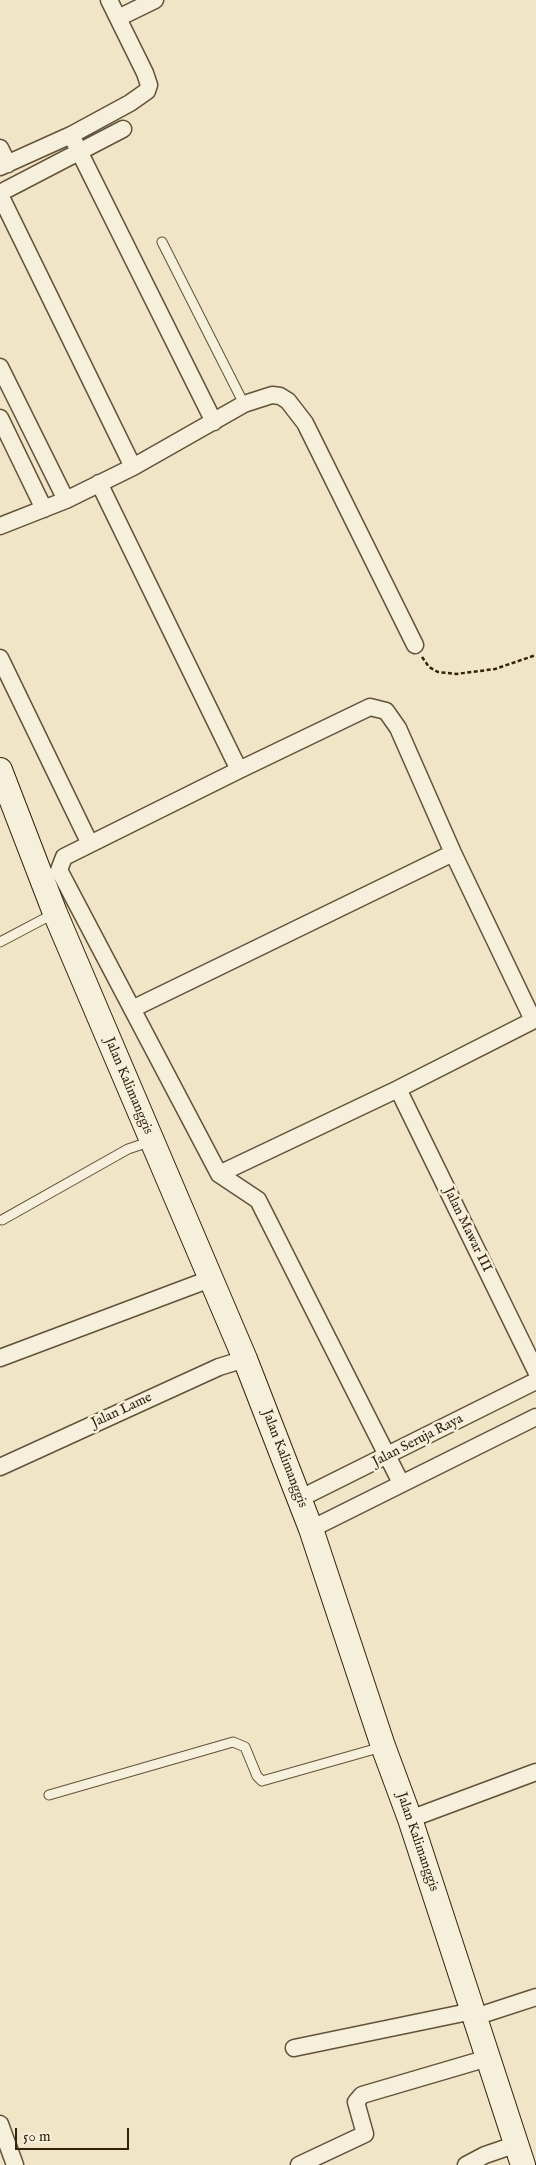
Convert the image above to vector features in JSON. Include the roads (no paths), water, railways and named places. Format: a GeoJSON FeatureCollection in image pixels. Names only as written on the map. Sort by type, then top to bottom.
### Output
{"type":"FeatureCollection","features":[{"type":"Feature","properties":{"kind":"main road","name":"Jalan Kalimanggis"},"geometry":{"type":"LineString","coordinates":[[0,772],[55,913],[245,1360],[300,1499],[383,1746],[410,1819],[520,2155]]}},
{"type":"Feature","properties":{"kind":"street"},"geometry":{"type":"LineString","coordinates":[[0,148],[4,166],[71,135],[130,103],[148,89],[149,85],[144,73],[110,0]]}},
{"type":"Feature","properties":{"kind":"street"},"geometry":{"type":"LineString","coordinates":[[118,18],[155,0]]}},
{"type":"Feature","properties":{"kind":"street"},"geometry":{"type":"LineString","coordinates":[[123,129],[0,194],[134,467]]}},
{"type":"Feature","properties":{"kind":"street"},"geometry":{"type":"LineString","coordinates":[[71,135],[214,422]]}},
{"type":"Feature","properties":{"kind":"street"},"geometry":{"type":"LineString","coordinates":[[0,367],[66,500]]}},
{"type":"Feature","properties":{"kind":"street"},"geometry":{"type":"LineString","coordinates":[[0,526],[66,500],[134,467],[244,404],[272,395],[284,397],[305,423],[415,645]]}},
{"type":"Feature","properties":{"kind":"street"},"geometry":{"type":"LineString","coordinates":[[0,418],[44,509]]}},
{"type":"Feature","properties":{"kind":"street"},"geometry":{"type":"LineString","coordinates":[[100,484],[239,770]]}},
{"type":"Feature","properties":{"kind":"street"},"geometry":{"type":"LineString","coordinates":[[0,658],[90,844]]}},
{"type":"Feature","properties":{"kind":"street"},"geometry":{"type":"LineString","coordinates":[[220,1174],[398,1089],[535,1019],[453,853],[398,728],[386,711],[370,707],[239,770],[64,857],[59,870],[220,1174],[258,1200],[401,1483]]}},
{"type":"Feature","properties":{"kind":"street"},"geometry":{"type":"LineString","coordinates":[[132,1009],[453,853]]}},
{"type":"Feature","properties":{"kind":"street","name":"Jalan Mawar III"},"geometry":{"type":"LineString","coordinates":[[398,1089],[536,1370]]}},
{"type":"Feature","properties":{"kind":"street"},"geometry":{"type":"LineString","coordinates":[[0,1358],[210,1279]]}},
{"type":"Feature","properties":{"kind":"street","name":"Jalan Lame"},"geometry":{"type":"LineString","coordinates":[[0,1467],[218,1367],[245,1360]]}},
{"type":"Feature","properties":{"kind":"street","name":"Jalan Seruja Raya"},"geometry":{"type":"LineString","coordinates":[[300,1499],[536,1381]]}},
{"type":"Feature","properties":{"kind":"street"},"geometry":{"type":"LineString","coordinates":[[311,1529],[536,1417]]}},
{"type":"Feature","properties":{"kind":"street"},"geometry":{"type":"LineString","coordinates":[[410,1819],[536,1772]]}},
{"type":"Feature","properties":{"kind":"street"},"geometry":{"type":"LineString","coordinates":[[294,2048],[474,2014],[536,1997]]}},
{"type":"Feature","properties":{"kind":"street"},"geometry":{"type":"LineString","coordinates":[[299,2165],[365,2134],[356,2102],[362,2095],[488,2058]]}},
{"type":"Feature","properties":{"kind":"street"},"geometry":{"type":"LineString","coordinates":[[2,2135],[15,2165]]}},
{"type":"Feature","properties":{"kind":"street"},"geometry":{"type":"LineString","coordinates":[[466,2165],[485,2155],[520,2155]]}},
{"type":"Feature","properties":{"kind":"lane"},"geometry":{"type":"LineString","coordinates":[[162,242],[244,404]]}},
{"type":"Feature","properties":{"kind":"lane"},"geometry":{"type":"LineString","coordinates":[[0,942],[55,913]]}},
{"type":"Feature","properties":{"kind":"lane"},"geometry":{"type":"LineString","coordinates":[[2,1220],[128,1149],[152,1141]]}},
{"type":"Feature","properties":{"kind":"lane"},"geometry":{"type":"LineString","coordinates":[[49,1795],[233,1742],[244,1747],[257,1776],[262,1781],[383,1746]]}}]}
